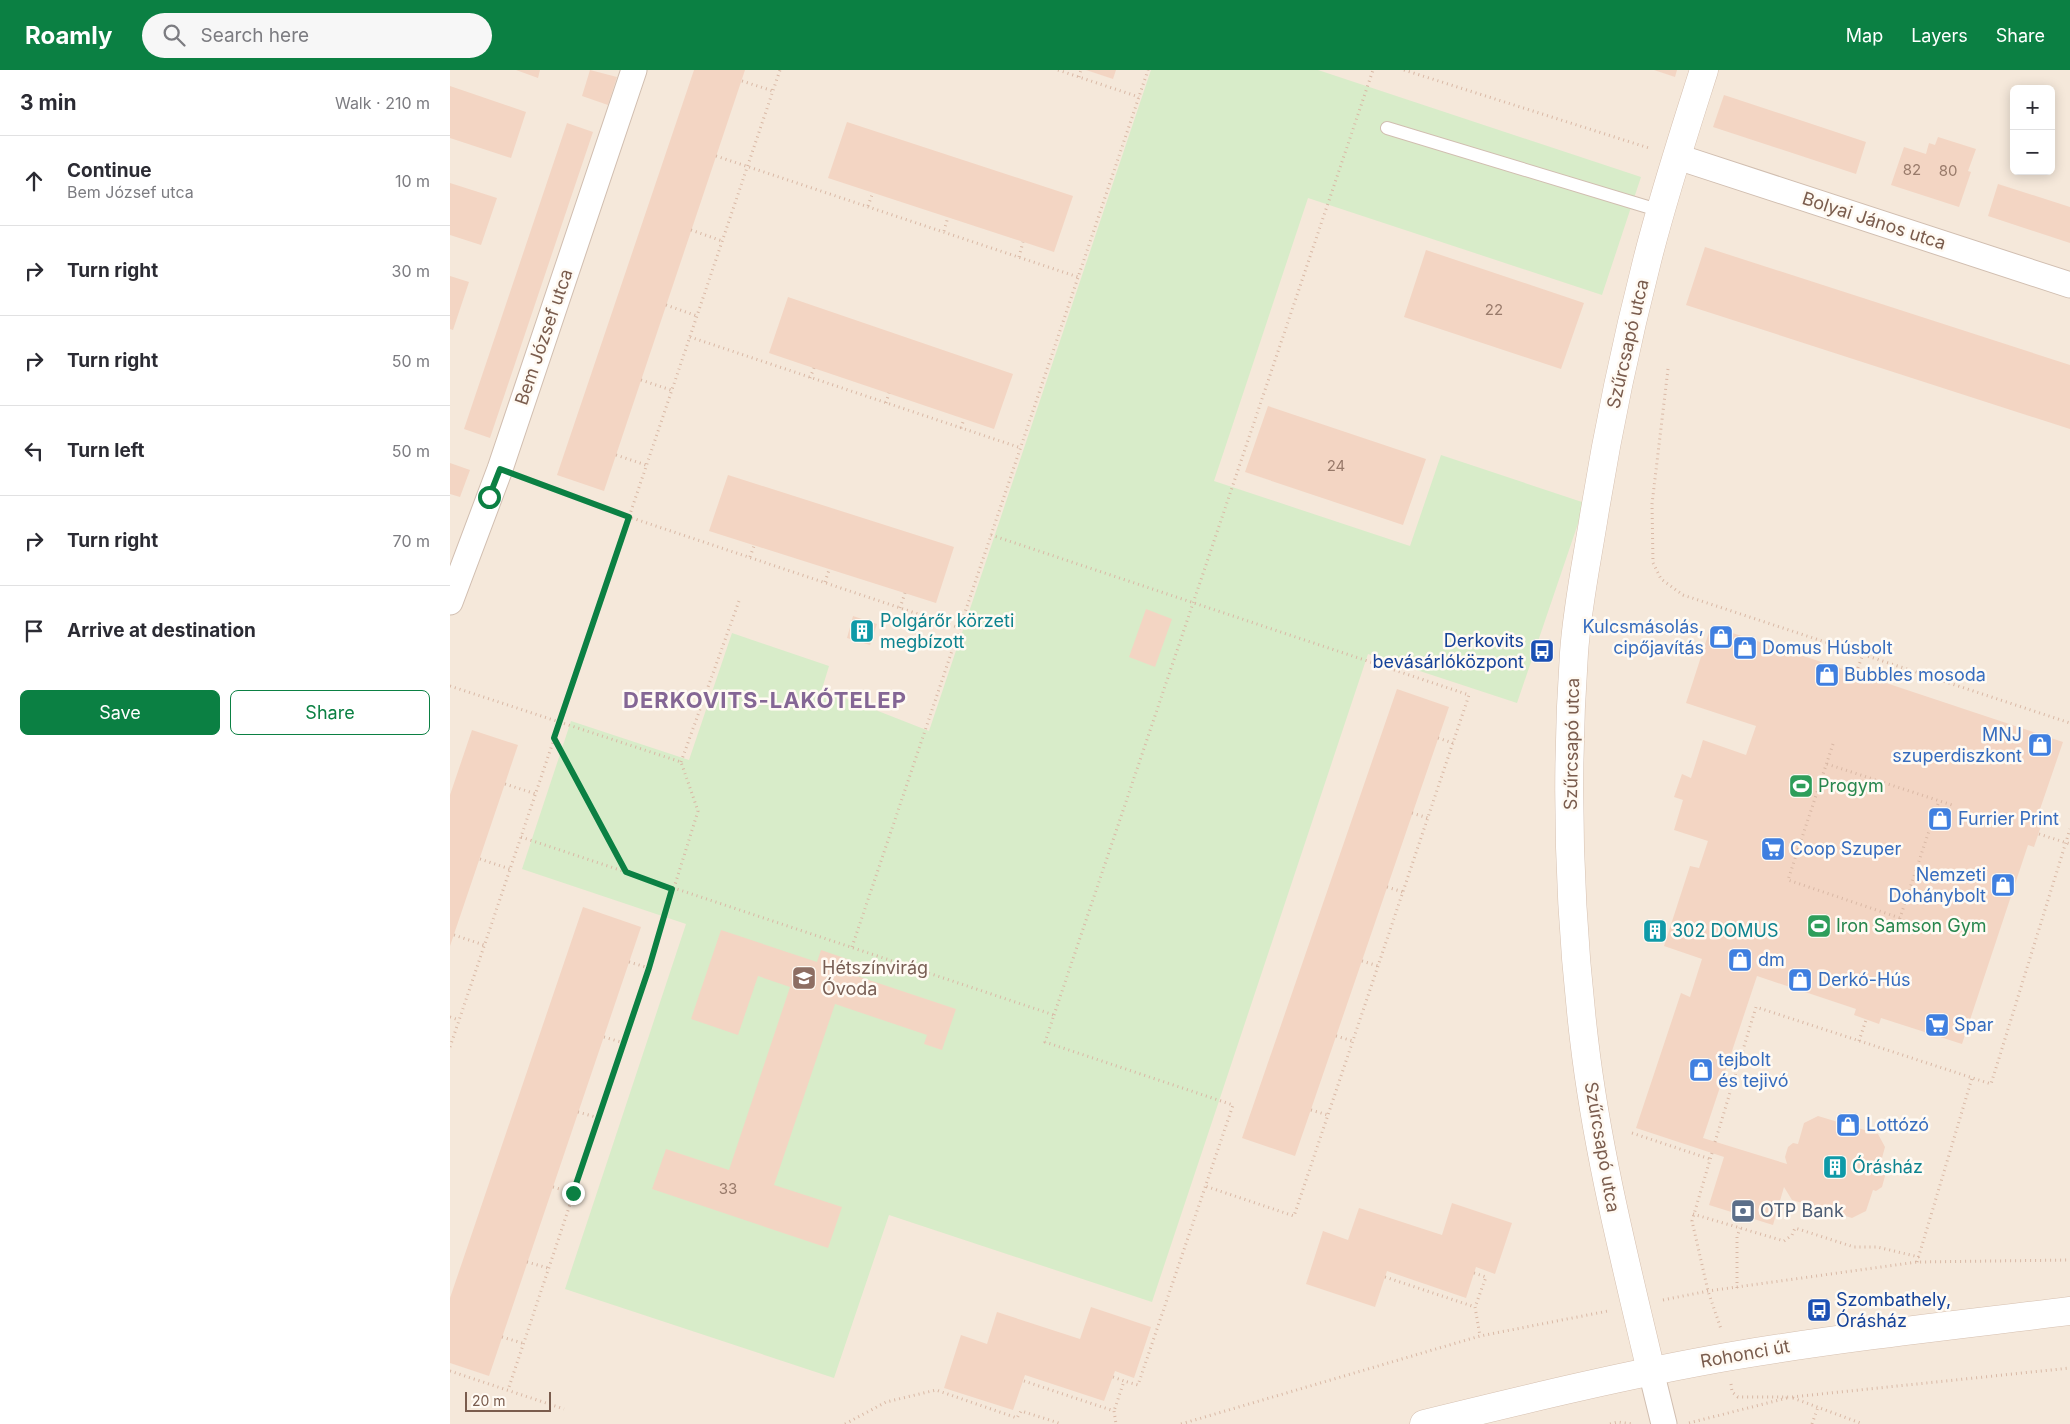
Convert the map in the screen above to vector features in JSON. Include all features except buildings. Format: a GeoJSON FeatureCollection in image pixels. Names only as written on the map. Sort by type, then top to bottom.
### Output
{"type":"FeatureCollection","features":[{"type":"Feature","properties":{"kind":"street","name":"Bem József utca"},"geometry":{"type":"LineString","coordinates":[[450,602],[500,469],[634,70]]}},
{"type":"Feature","properties":{"kind":"street","name":"Szűrcsapó utca"},"geometry":{"type":"LineString","coordinates":[[1664,1424],[1599,1141],[1584,1038],[1573,920],[1570,832],[1570,734],[1574,651],[1604,450],[1624,354],[1661,211],[1704,70]]}},
{"type":"Feature","properties":{"kind":"street","name":"Bolyai János utca"},"geometry":{"type":"LineString","coordinates":[[1678,157],[2070,285]]}},
{"type":"Feature","properties":{"kind":"street","name":"Rohonci út"},"geometry":{"type":"LineString","coordinates":[[1424,1424],[1598,1381],[1730,1356],[1818,1342],[2070,1311]]}},
{"type":"Feature","properties":{"kind":"lane"},"geometry":{"type":"LineString","coordinates":[[1387,128],[1661,211]]}},
{"type":"Feature","properties":{"kind":"path"},"geometry":{"type":"LineString","coordinates":[[450,1047],[780,70]]}},
{"type":"Feature","properties":{"kind":"path"},"geometry":{"type":"LineString","coordinates":[[1058,70],[1139,97]]}},
{"type":"Feature","properties":{"kind":"path"},"geometry":{"type":"LineString","coordinates":[[1079,77],[1081,70]]}},
{"type":"Feature","properties":{"kind":"path"},"geometry":{"type":"LineString","coordinates":[[852,947],[1148,70]]}},
{"type":"Feature","properties":{"kind":"path"},"geometry":{"type":"LineString","coordinates":[[1113,1377],[1138,1385],[1233,1104],[1045,1042],[1373,70]]}},
{"type":"Feature","properties":{"kind":"path"},"geometry":{"type":"LineString","coordinates":[[1404,70],[1678,157]]}},
{"type":"Feature","properties":{"kind":"path"},"geometry":{"type":"LineString","coordinates":[[742,81],[772,91]]}},
{"type":"Feature","properties":{"kind":"path"},"geometry":{"type":"LineString","coordinates":[[716,156],[1078,277]]}},
{"type":"Feature","properties":{"kind":"path"},"geometry":{"type":"LineString","coordinates":[[868,206],[873,192]]}},
{"type":"Feature","properties":{"kind":"path"},"geometry":{"type":"LineString","coordinates":[[944,231],[948,217]]}},
{"type":"Feature","properties":{"kind":"path"},"geometry":{"type":"LineString","coordinates":[[691,230],[722,241]]}},
{"type":"Feature","properties":{"kind":"path"},"geometry":{"type":"LineString","coordinates":[[1019,257],[1023,242]]}},
{"type":"Feature","properties":{"kind":"path"},"geometry":{"type":"LineString","coordinates":[[666,305],[697,316]]}},
{"type":"Feature","properties":{"kind":"path"},"geometry":{"type":"LineString","coordinates":[[690,337],[1021,448]]}},
{"type":"Feature","properties":{"kind":"path"},"geometry":{"type":"LineString","coordinates":[[810,378],[814,368]]}},
{"type":"Feature","properties":{"kind":"path"},"geometry":{"type":"LineString","coordinates":[[1668,369],[1652,504],[1652,563],[1661,579],[1683,595],[2070,722]]}},
{"type":"Feature","properties":{"kind":"path"},"geometry":{"type":"LineString","coordinates":[[641,380],[671,390]]}},
{"type":"Feature","properties":{"kind":"path"},"geometry":{"type":"LineString","coordinates":[[886,403],[889,394]]}},
{"type":"Feature","properties":{"kind":"path"},"geometry":{"type":"LineString","coordinates":[[961,428],[964,419]]}},
{"type":"Feature","properties":{"kind":"path"},"geometry":{"type":"LineString","coordinates":[[616,455],[646,465]]}},
{"type":"Feature","properties":{"kind":"path"},"geometry":{"type":"LineString","coordinates":[[500,469],[629,517],[960,628]]}},
{"type":"Feature","properties":{"kind":"path"},"geometry":{"type":"LineString","coordinates":[[991,535],[1469,695],[1294,1216],[1205,1186]]}},
{"type":"Feature","properties":{"kind":"path"},"geometry":{"type":"LineString","coordinates":[[750,557],[754,546]]}},
{"type":"Feature","properties":{"kind":"path"},"geometry":{"type":"LineString","coordinates":[[825,582],[829,570]]}},
{"type":"Feature","properties":{"kind":"path"},"geometry":{"type":"LineString","coordinates":[[900,608],[905,594]]}},
{"type":"Feature","properties":{"kind":"path"},"geometry":{"type":"LineString","coordinates":[[508,1390],[522,1343],[649,968],[672,889],[698,811],[680,762],[739,601]]}},
{"type":"Feature","properties":{"kind":"path"},"geometry":{"type":"LineString","coordinates":[[1858,668],[1863,654]]}},
{"type":"Feature","properties":{"kind":"path"},"geometry":{"type":"LineString","coordinates":[[450,686],[680,762]]}},
{"type":"Feature","properties":{"kind":"path"},"geometry":{"type":"LineString","coordinates":[[554,738],[626,872]]}},
{"type":"Feature","properties":{"kind":"path"},"geometry":{"type":"LineString","coordinates":[[1438,738],[1453,743]]}},
{"type":"Feature","properties":{"kind":"path"},"geometry":{"type":"LineString","coordinates":[[1833,744],[1788,880],[1900,918]]}},
{"type":"Feature","properties":{"kind":"path"},"geometry":{"type":"LineString","coordinates":[[1827,764],[1952,805]]}},
{"type":"Feature","properties":{"kind":"path"},"geometry":{"type":"LineString","coordinates":[[505,784],[536,794]]}},
{"type":"Feature","properties":{"kind":"path"},"geometry":{"type":"LineString","coordinates":[[1895,933],[1939,801]]}},
{"type":"Feature","properties":{"kind":"path"},"geometry":{"type":"LineString","coordinates":[[1412,812],[1428,818]]}},
{"type":"Feature","properties":{"kind":"path"},"geometry":{"type":"LineString","coordinates":[[1715,1142],[1756,1007],[1991,1084],[2068,843],[2070,830]]}},
{"type":"Feature","properties":{"kind":"path"},"geometry":{"type":"LineString","coordinates":[[2039,834],[2068,843]]}},
{"type":"Feature","properties":{"kind":"path"},"geometry":{"type":"LineString","coordinates":[[521,837],[1054,1015]]}},
{"type":"Feature","properties":{"kind":"path"},"geometry":{"type":"LineString","coordinates":[[480,859],[510,869]]}},
{"type":"Feature","properties":{"kind":"path"},"geometry":{"type":"LineString","coordinates":[[1387,887],[1403,892]]}},
{"type":"Feature","properties":{"kind":"path"},"geometry":{"type":"LineString","coordinates":[[454,935],[484,944]]}},
{"type":"Feature","properties":{"kind":"path"},"geometry":{"type":"LineString","coordinates":[[1362,961],[1378,966]]}},
{"type":"Feature","properties":{"kind":"path"},"geometry":{"type":"LineString","coordinates":[[629,962],[649,968]]}},
{"type":"Feature","properties":{"kind":"path"},"geometry":{"type":"LineString","coordinates":[[450,1017],[459,1020]]}},
{"type":"Feature","properties":{"kind":"path"},"geometry":{"type":"LineString","coordinates":[[1859,1041],[1866,1020]]}},
{"type":"Feature","properties":{"kind":"path"},"geometry":{"type":"LineString","coordinates":[[1336,1036],[1353,1041]]}},
{"type":"Feature","properties":{"kind":"path"},"geometry":{"type":"LineString","coordinates":[[604,1037],[624,1043]]}},
{"type":"Feature","properties":{"kind":"path"},"geometry":{"type":"LineString","coordinates":[[1917,1262],[1972,1078]]}},
{"type":"Feature","properties":{"kind":"path"},"geometry":{"type":"LineString","coordinates":[[1311,1110],[1328,1115]]}},
{"type":"Feature","properties":{"kind":"path"},"geometry":{"type":"LineString","coordinates":[[578,1112],[599,1118]]}},
{"type":"Feature","properties":{"kind":"path"},"geometry":{"type":"LineString","coordinates":[[1632,1133],[1710,1159]]}},
{"type":"Feature","properties":{"kind":"path"},"geometry":{"type":"LineString","coordinates":[[1712,1153],[1692,1220],[1708,1292],[1730,1356],[1732,1392],[1738,1397],[1792,1397],[2070,1368]]}},
{"type":"Feature","properties":{"kind":"path"},"geometry":{"type":"LineString","coordinates":[[553,1187],[573,1193]]}},
{"type":"Feature","properties":{"kind":"path"},"geometry":{"type":"LineString","coordinates":[[1693,1214],[1784,1240],[1792,1235],[1795,1228],[1854,1246],[1877,1247],[1919,1257]]}},
{"type":"Feature","properties":{"kind":"path"},"geometry":{"type":"LineString","coordinates":[[1737,1288],[1737,1237],[1740,1228]]}},
{"type":"Feature","properties":{"kind":"path"},"geometry":{"type":"LineString","coordinates":[[1181,1424],[1480,1336],[1708,1292],[1917,1262],[2070,1260]]}},
{"type":"Feature","properties":{"kind":"path"},"geometry":{"type":"LineString","coordinates":[[527,1262],[548,1268]]}},
{"type":"Feature","properties":{"kind":"path"},"geometry":{"type":"LineString","coordinates":[[1474,1273],[1486,1276],[1475,1307],[1480,1336]]}},
{"type":"Feature","properties":{"kind":"path"},"geometry":{"type":"LineString","coordinates":[[1385,1277],[1475,1307]]}},
{"type":"Feature","properties":{"kind":"path"},"geometry":{"type":"LineString","coordinates":[[502,1337],[522,1343]]}},
{"type":"Feature","properties":{"kind":"path"},"geometry":{"type":"LineString","coordinates":[[450,1371],[564,1409]]}},
{"type":"Feature","properties":{"kind":"path"},"geometry":{"type":"LineString","coordinates":[[1116,1424],[1114,1411],[1124,1380]]}},
{"type":"Feature","properties":{"kind":"path"},"geometry":{"type":"LineString","coordinates":[[1024,1381],[1114,1411]]}},
{"type":"Feature","properties":{"kind":"path"},"geometry":{"type":"LineString","coordinates":[[845,1424],[886,1402],[936,1390],[1017,1418],[1021,1411],[1062,1424]]}},
{"type":"Feature","properties":{"kind":"path"},"geometry":{"type":"LineString","coordinates":[[1687,1424],[1792,1397],[1863,1424]]}},
{"type":"Feature","properties":{"kind":"path"},"geometry":{"type":"LineString","coordinates":[[1812,1424],[1818,1407]]}},
{"type":"Feature","properties":{"kind":"path"},"geometry":{"type":"LineString","coordinates":[[1610,1424],[1618,1422],[1633,1424]]}},
{"type":"Feature","properties":{"kind":"shaded area"},"geometry":{"type":"Polygon","coordinates":[[[450,70],[2070,70],[2070,1424],[450,1424],[450,70]]]}},
{"type":"Feature","properties":{"kind":"green space"},"geometry":{"type":"Polygon","coordinates":[[[1151,70],[1318,70],[1641,177],[1602,295],[1308,198],[1214,481],[1410,546],[1441,455],[1585,503],[1517,703],[1368,654],[1152,1302],[889,1215],[834,1378],[565,1289],[686,924],[522,869],[571,721],[689,760],[732,633],[829,666],[822,689],[929,731],[1151,70]]]}},
{"type":"Feature","properties":{"kind":"place","name":"Polgárőr körzeti megbízott"},"geometry":{"type":"Point","coordinates":[862,631]}},
{"type":"Feature","properties":{"kind":"place","name":"Kulcsmásolás, cipőjavítás"},"geometry":{"type":"Point","coordinates":[1721,637]}},
{"type":"Feature","properties":{"kind":"place","name":"Domus Húsbolt"},"geometry":{"type":"Point","coordinates":[1745,648]}},
{"type":"Feature","properties":{"kind":"place","name":"Derkovits bevásárlóközpont"},"geometry":{"type":"Point","coordinates":[1542,651]}},
{"type":"Feature","properties":{"kind":"place","name":"Bubbles mosoda"},"geometry":{"type":"Point","coordinates":[1827,675]}},
{"type":"Feature","properties":{"kind":"place","name":"MNJ szuperdiszkont"},"geometry":{"type":"Point","coordinates":[2040,745]}},
{"type":"Feature","properties":{"kind":"place","name":"Progym"},"geometry":{"type":"Point","coordinates":[1801,786]}},
{"type":"Feature","properties":{"kind":"place","name":"Furrier Print"},"geometry":{"type":"Point","coordinates":[1940,819]}},
{"type":"Feature","properties":{"kind":"place","name":"Coop Szuper"},"geometry":{"type":"Point","coordinates":[1773,849]}},
{"type":"Feature","properties":{"kind":"place","name":"Nemzeti Dohánybolt"},"geometry":{"type":"Point","coordinates":[2003,885]}},
{"type":"Feature","properties":{"kind":"place","name":"Iron Samson Gym"},"geometry":{"type":"Point","coordinates":[1819,926]}},
{"type":"Feature","properties":{"kind":"place","name":"302 DOMUS"},"geometry":{"type":"Point","coordinates":[1655,931]}},
{"type":"Feature","properties":{"kind":"place","name":"dm"},"geometry":{"type":"Point","coordinates":[1740,960]}},
{"type":"Feature","properties":{"kind":"place","name":"Hétszínvirág Óvoda"},"geometry":{"type":"Point","coordinates":[804,978]}},
{"type":"Feature","properties":{"kind":"place","name":"Derkó-Hús"},"geometry":{"type":"Point","coordinates":[1800,980]}},
{"type":"Feature","properties":{"kind":"place","name":"Spar"},"geometry":{"type":"Point","coordinates":[1937,1025]}},
{"type":"Feature","properties":{"kind":"place","name":"tejbolt és tejivó"},"geometry":{"type":"Point","coordinates":[1701,1070]}},
{"type":"Feature","properties":{"kind":"place","name":"Lottózó"},"geometry":{"type":"Point","coordinates":[1848,1125]}},
{"type":"Feature","properties":{"kind":"place","name":"Órásház"},"geometry":{"type":"Point","coordinates":[1835,1167]}},
{"type":"Feature","properties":{"kind":"place","name":"OTP Bank"},"geometry":{"type":"Point","coordinates":[1743,1211]}},
{"type":"Feature","properties":{"kind":"place","name":"Szombathely, Órásház"},"geometry":{"type":"Point","coordinates":[1819,1310]}},
{"type":"Feature","properties":{"kind":"district","name":"DERKOVITS-LAKÓTELEP"},"geometry":{"type":"Point","coordinates":[765,700]}},
{"type":"Feature","properties":{"kind":"route"},"geometry":{"type":"LineString","coordinates":[[489,497],[500,469],[629,517],[554,738],[626,872],[672,889],[649,968],[573,1193]]}}]}
